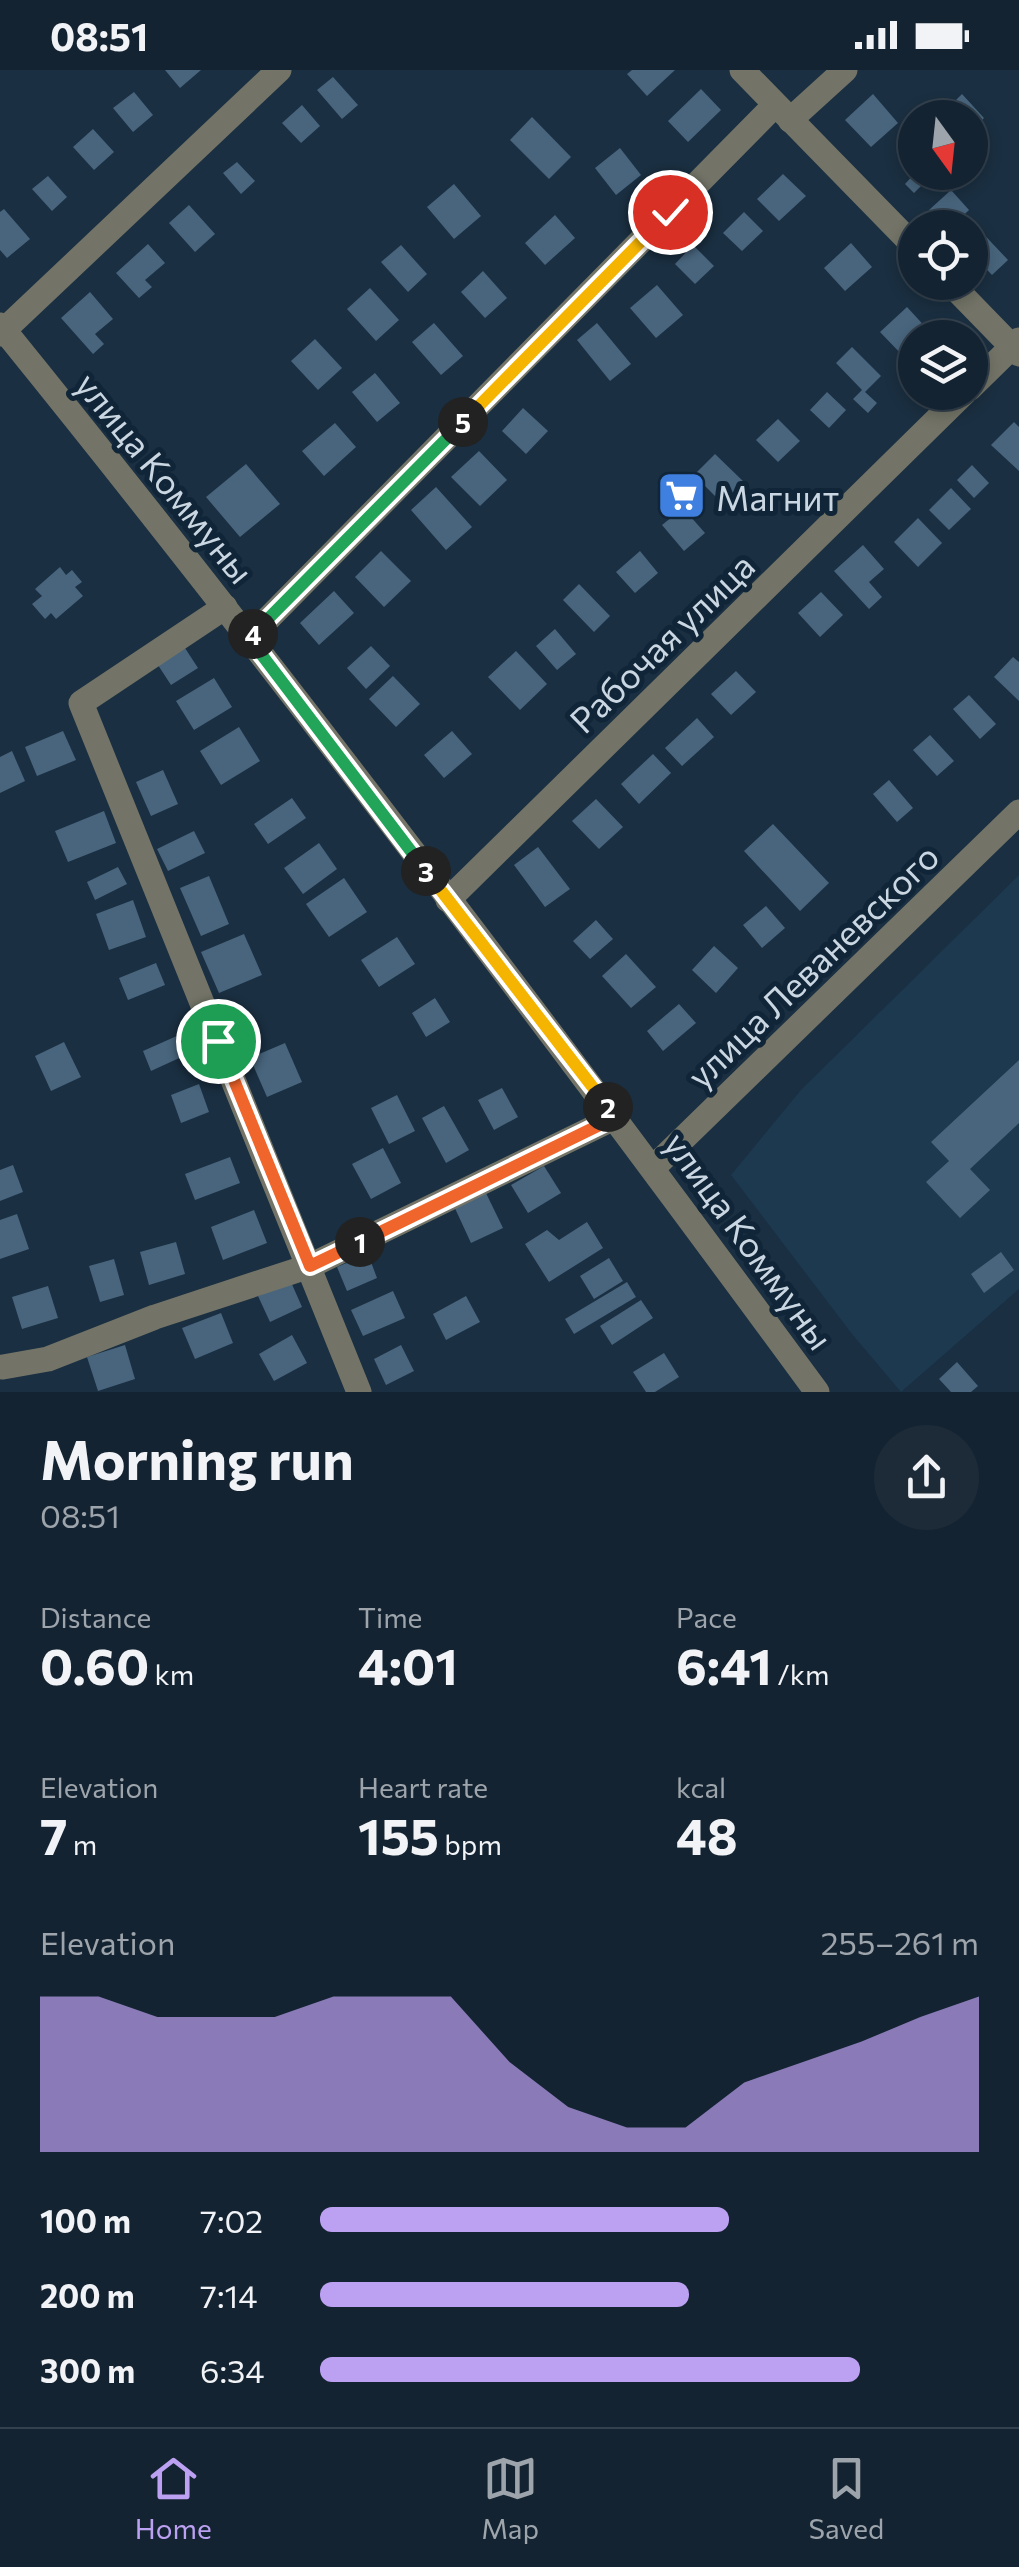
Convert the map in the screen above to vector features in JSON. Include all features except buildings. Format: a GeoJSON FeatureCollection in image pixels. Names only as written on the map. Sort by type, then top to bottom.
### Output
{"type":"FeatureCollection","features":[{"type":"Feature","properties":{"kind":"street"},"geometry":{"type":"LineString","coordinates":[[1,330],[279,70]]}},
{"type":"Feature","properties":{"kind":"street"},"geometry":{"type":"LineString","coordinates":[[742,70],[898,230]]}},
{"type":"Feature","properties":{"kind":"street"},"geometry":{"type":"LineString","coordinates":[[249,638],[783,112],[844,70]]}},
{"type":"Feature","properties":{"kind":"street"},"geometry":{"type":"LineString","coordinates":[[968,300],[1017,347]]}},
{"type":"Feature","properties":{"kind":"street","name":"улица Коммуны"},"geometry":{"type":"LineString","coordinates":[[1,330],[249,638],[616,1117],[817,1392]]}},
{"type":"Feature","properties":{"kind":"street","name":"Рабочая улица"},"geometry":{"type":"LineString","coordinates":[[988,372],[1017,347]]}},
{"type":"Feature","properties":{"kind":"street","name":"Рабочая улица"},"geometry":{"type":"LineString","coordinates":[[448,900],[948,410]]}},
{"type":"Feature","properties":{"kind":"street"},"geometry":{"type":"LineString","coordinates":[[225,607],[81,703],[360,1392]]}},
{"type":"Feature","properties":{"kind":"street","name":"улица Леваневского"},"geometry":{"type":"LineString","coordinates":[[654,1168],[1019,812]]}},
{"type":"Feature","properties":{"kind":"street"},"geometry":{"type":"LineString","coordinates":[[12,1392],[1,1362],[48,1359],[155,1316],[310,1266],[616,1117]]}},
{"type":"Feature","properties":{"kind":"shaded area"},"geometry":{"type":"Polygon","coordinates":[[[1019,875],[1019,1289],[901,1392],[731,1175],[801,1090],[1019,875]]]}},
{"type":"Feature","properties":{"kind":"place","name":"Магнит"},"geometry":{"type":"Point","coordinates":[681,496]}},
{"type":"Feature","properties":{"kind":"route"},"geometry":{"type":"LineString","coordinates":[[218,1041],[310,1266],[616,1117],[249,638],[670,212]]}}]}
